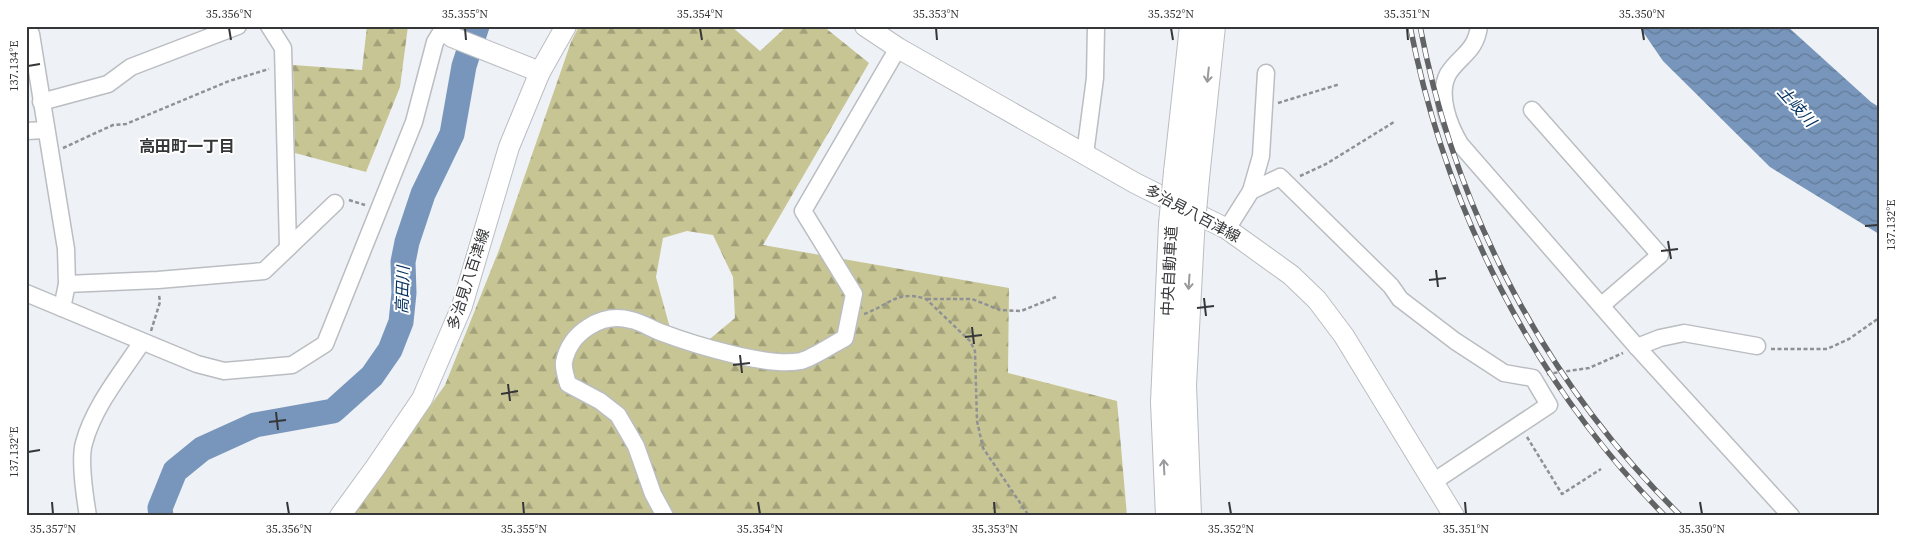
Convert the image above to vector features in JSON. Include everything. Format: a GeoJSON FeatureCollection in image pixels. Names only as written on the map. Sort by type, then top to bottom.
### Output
{"type":"FeatureCollection","features":[{"type":"Feature","properties":{"kind":"highway","name":"中央自動車道"},"geometry":{"type":"LineString","coordinates":[[1187,175],[1192,26]]}},
{"type":"Feature","properties":{"kind":"highway","name":"中央自動車道"},"geometry":{"type":"LineString","coordinates":[[1168,516],[1163,402],[1187,175],[1213,26]]}},
{"type":"Feature","properties":{"kind":"highway","name":"中央自動車道"},"geometry":{"type":"LineString","coordinates":[[1181,229],[1189,516]]}},
{"type":"Feature","properties":{"kind":"main road","name":"多治見八百津線"},"geometry":{"type":"LineString","coordinates":[[340,516],[376,468],[422,399],[462,306],[509,147],[540,72],[566,26]]}},
{"type":"Feature","properties":{"kind":"main road","name":"多治見八百津線"},"geometry":{"type":"LineString","coordinates":[[865,26],[898,48],[1135,183],[1227,229],[1284,270],[1317,300],[1344,336],[1454,516]]}},
{"type":"Feature","properties":{"kind":"main road"},"geometry":{"type":"LineString","coordinates":[[446,31],[540,72]]}},
{"type":"Feature","properties":{"kind":"street"},"geometry":{"type":"LineString","coordinates":[[26,26],[31,34],[66,249],[67,284],[62,308]]}},
{"type":"Feature","properties":{"kind":"street"},"geometry":{"type":"LineString","coordinates":[[41,102],[108,84],[131,67],[238,26]]}},
{"type":"Feature","properties":{"kind":"street"},"geometry":{"type":"LineString","coordinates":[[269,26],[283,48],[288,248]]}},
{"type":"Feature","properties":{"kind":"street"},"geometry":{"type":"LineString","coordinates":[[1085,154],[1095,78],[1096,26]]}},
{"type":"Feature","properties":{"kind":"street"},"geometry":{"type":"LineString","coordinates":[[1479,26],[1478,35],[1466,56],[1449,73],[1443,88],[1450,128],[1460,144],[1637,347],[1791,516]]}},
{"type":"Feature","properties":{"kind":"street"},"geometry":{"type":"LineString","coordinates":[[26,293],[197,364],[224,371],[292,365],[325,344],[414,122],[435,42],[446,31]]}},
{"type":"Feature","properties":{"kind":"street"},"geometry":{"type":"LineString","coordinates":[[665,516],[653,494],[636,446],[618,415],[600,401],[568,384],[564,363],[569,349],[583,329],[602,320],[630,319],[660,332],[724,352],[766,360],[802,361],[845,338],[854,294],[803,211],[898,48]]}},
{"type":"Feature","properties":{"kind":"street"},"geometry":{"type":"LineString","coordinates":[[1227,229],[1251,191],[1261,156],[1266,73]]}},
{"type":"Feature","properties":{"kind":"street"},"geometry":{"type":"LineString","coordinates":[[1532,110],[1660,255],[1602,305]]}},
{"type":"Feature","properties":{"kind":"street"},"geometry":{"type":"LineString","coordinates":[[26,131],[46,130]]}},
{"type":"Feature","properties":{"kind":"street"},"geometry":{"type":"LineString","coordinates":[[1251,191],[1280,177],[1391,286],[1400,299],[1456,341],[1504,373],[1534,378],[1549,405],[1434,482]]}},
{"type":"Feature","properties":{"kind":"street"},"geometry":{"type":"LineString","coordinates":[[67,284],[158,280],[264,271],[335,203]]}},
{"type":"Feature","properties":{"kind":"street"},"geometry":{"type":"LineString","coordinates":[[1637,347],[1660,338],[1684,333],[1757,346]]}},
{"type":"Feature","properties":{"kind":"street"},"geometry":{"type":"LineString","coordinates":[[88,516],[84,494],[83,444],[98,410],[144,343]]}},
{"type":"Feature","properties":{"kind":"path"},"geometry":{"type":"LineString","coordinates":[[50,151],[72,146],[113,125],[126,124],[229,81],[284,64]]}},
{"type":"Feature","properties":{"kind":"path"},"geometry":{"type":"LineString","coordinates":[[1264,107],[1340,84]]}},
{"type":"Feature","properties":{"kind":"path"},"geometry":{"type":"LineString","coordinates":[[1285,183],[1326,164],[1394,122]]}},
{"type":"Feature","properties":{"kind":"path"},"geometry":{"type":"LineString","coordinates":[[335,203],[350,200],[367,206],[373,204],[381,206]]}},
{"type":"Feature","properties":{"kind":"path"},"geometry":{"type":"LineString","coordinates":[[144,343],[160,302],[158,280]]}},
{"type":"Feature","properties":{"kind":"path"},"geometry":{"type":"LineString","coordinates":[[851,309],[865,314],[905,294],[926,299],[972,299],[1000,310],[1021,311],[1056,297]]}},
{"type":"Feature","properties":{"kind":"path"},"geometry":{"type":"LineString","coordinates":[[926,299],[970,341],[975,351],[977,421],[983,448],[1029,516]]}},
{"type":"Feature","properties":{"kind":"path"},"geometry":{"type":"LineString","coordinates":[[1757,346],[1773,349],[1827,349],[1848,339],[1879,318]]}},
{"type":"Feature","properties":{"kind":"path"},"geometry":{"type":"LineString","coordinates":[[1534,378],[1589,368],[1637,347]]}},
{"type":"Feature","properties":{"kind":"path"},"geometry":{"type":"LineString","coordinates":[[1519,425],[1562,494],[1600,470]]}},
{"type":"Feature","properties":{"kind":"green space"},"geometry":{"type":"Polygon","coordinates":[[[367,26],[408,26],[400,87],[366,172],[295,153],[293,65],[362,70],[367,26]]]}},
{"type":"Feature","properties":{"kind":"green space"},"geometry":{"type":"Polygon","coordinates":[[[579,26],[731,26],[760,51],[787,26],[823,26],[869,63],[763,245],[1009,288],[1008,373],[1117,401],[1127,516],[352,516],[445,385],[499,250],[571,42],[579,26]],[[687,231],[663,238],[656,277],[670,328],[705,343],[735,318],[733,277],[713,235],[687,231]]]}},
{"type":"Feature","properties":{"kind":"water","name":"土岐川"},"geometry":{"type":"Polygon","coordinates":[[[1639,26],[1787,26],[1871,102],[1879,107],[1879,234],[1770,167],[1663,61],[1639,26]]]}},
{"type":"Feature","properties":{"kind":"waterway","name":"高田川"},"geometry":{"type":"LineString","coordinates":[[161,516],[160,508],[175,471],[202,449],[255,425],[333,411],[372,376],[390,350],[401,322],[404,293],[403,262],[407,242],[423,194],[452,134],[464,66],[477,26]]}},
{"type":"Feature","properties":{"kind":"railway"},"geometry":{"type":"LineString","coordinates":[[1410,26],[1426,95],[1446,162],[1472,227],[1502,290],[1536,351],[1575,409],[1618,464],[1665,516]]}},
{"type":"Feature","properties":{"kind":"railway"},"geometry":{"type":"LineString","coordinates":[[1420,26],[1436,95],[1457,162],[1482,228],[1513,291],[1548,352],[1588,410],[1632,465],[1681,516]]}},
{"type":"Feature","properties":{"kind":"district","name":"高田町一丁目"},"geometry":{"type":"Point","coordinates":[187,146]}}]}
